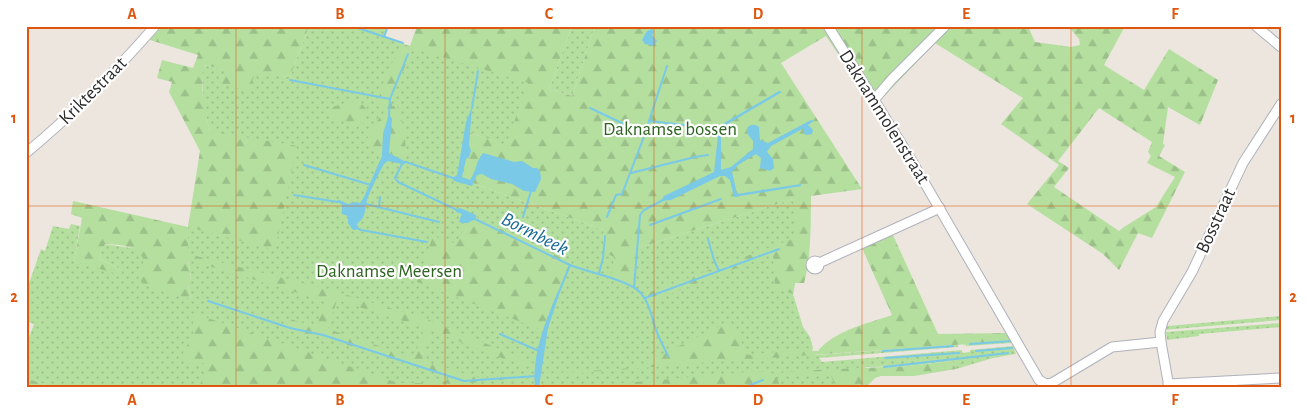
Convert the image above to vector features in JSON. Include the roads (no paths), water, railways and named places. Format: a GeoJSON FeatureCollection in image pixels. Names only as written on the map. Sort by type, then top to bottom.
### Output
{"type":"FeatureCollection","features":[{"type":"Feature","properties":{"kind":"street","name":"Kriktestraat"},"geometry":{"type":"LineString","coordinates":[[26,153],[61,124],[108,78],[155,26]]}},
{"type":"Feature","properties":{"kind":"street","name":"Daknammolenstraat"},"geometry":{"type":"LineString","coordinates":[[828,26],[940,208],[1039,380],[1046,385]]}},
{"type":"Feature","properties":{"kind":"street"},"geometry":{"type":"LineString","coordinates":[[874,100],[892,79],[945,26]]}},
{"type":"Feature","properties":{"kind":"street"},"geometry":{"type":"LineString","coordinates":[[1256,26],[1281,47]]}},
{"type":"Feature","properties":{"kind":"street","name":"Bosstraat"},"geometry":{"type":"LineString","coordinates":[[1168,385],[1160,332],[1163,321],[1192,272],[1243,163],[1281,104]]}},
{"type":"Feature","properties":{"kind":"street"},"geometry":{"type":"LineString","coordinates":[[819,264],[940,208]]}},
{"type":"Feature","properties":{"kind":"street"},"geometry":{"type":"LineString","coordinates":[[1046,385],[1110,348],[1161,342]]}},
{"type":"Feature","properties":{"kind":"street"},"geometry":{"type":"LineString","coordinates":[[1168,385],[1277,381]]}},
{"type":"Feature","properties":{"kind":"water"},"geometry":{"type":"Polygon","coordinates":[[[652,29],[654,32],[652,35],[657,41],[654,46],[645,44],[642,40],[647,31],[652,29]]]}},
{"type":"Feature","properties":{"kind":"water"},"geometry":{"type":"Polygon","coordinates":[[[779,91],[782,92],[724,126],[721,131],[721,170],[731,167],[753,149],[753,141],[747,133],[749,126],[756,125],[759,127],[760,140],[768,143],[811,120],[814,121],[808,125],[813,130],[812,134],[806,135],[804,128],[771,146],[767,152],[773,159],[774,168],[770,171],[760,168],[761,158],[756,154],[738,165],[732,172],[737,194],[801,184],[801,186],[734,197],[730,180],[725,176],[720,176],[671,200],[661,201],[664,196],[714,172],[719,126],[779,91]]]}},
{"type":"Feature","properties":{"kind":"water"},"geometry":{"type":"Polygon","coordinates":[[[472,107],[469,145],[471,151],[466,159],[462,177],[470,180],[483,153],[514,162],[522,161],[540,171],[541,179],[535,192],[524,191],[512,184],[491,179],[482,174],[477,175],[472,186],[454,181],[452,178],[457,175],[466,122],[472,107]]]}},
{"type":"Feature","properties":{"kind":"water"},"geometry":{"type":"Polygon","coordinates":[[[389,114],[392,119],[389,153],[406,162],[402,164],[388,161],[384,164],[368,196],[364,216],[357,224],[358,228],[353,230],[348,223],[348,216],[342,214],[342,205],[337,201],[348,204],[360,203],[364,197],[382,156],[383,134],[389,114]]]}},
{"type":"Feature","properties":{"kind":"water"},"geometry":{"type":"Polygon","coordinates":[[[460,208],[476,215],[476,219],[467,223],[461,223],[459,221],[462,214],[456,212],[460,208]]]}},
{"type":"Feature","properties":{"kind":"water"},"geometry":{"type":"Polygon","coordinates":[[[558,291],[560,292],[548,328],[539,387],[535,387],[538,350],[558,291]]]}},
{"type":"Feature","properties":{"kind":"waterway"},"geometry":{"type":"LineString","coordinates":[[352,26],[403,43]]}},
{"type":"Feature","properties":{"kind":"waterway"},"geometry":{"type":"LineString","coordinates":[[384,37],[388,26]]}},
{"type":"Feature","properties":{"kind":"waterway"},"geometry":{"type":"LineString","coordinates":[[389,115],[390,99],[408,54]]}},
{"type":"Feature","properties":{"kind":"waterway"},"geometry":{"type":"LineString","coordinates":[[667,66],[649,121],[710,128]]}},
{"type":"Feature","properties":{"kind":"waterway"},"geometry":{"type":"LineString","coordinates":[[472,108],[478,71]]}},
{"type":"Feature","properties":{"kind":"waterway"},"geometry":{"type":"LineString","coordinates":[[290,80],[390,99]]}},
{"type":"Feature","properties":{"kind":"waterway"},"geometry":{"type":"LineString","coordinates":[[590,108],[645,134],[649,121]]}},
{"type":"Feature","properties":{"kind":"waterway"},"geometry":{"type":"LineString","coordinates":[[607,217],[616,195],[622,194],[645,134]]}},
{"type":"Feature","properties":{"kind":"waterway"},"geometry":{"type":"LineString","coordinates":[[631,173],[708,155]]}},
{"type":"Feature","properties":{"kind":"waterway","name":"Bormbeek"},"geometry":{"type":"LineString","coordinates":[[406,162],[402,164],[395,178],[398,182],[457,210]]}},
{"type":"Feature","properties":{"kind":"waterway"},"geometry":{"type":"LineString","coordinates":[[406,162],[453,178]]}},
{"type":"Feature","properties":{"kind":"waterway"},"geometry":{"type":"LineString","coordinates":[[304,165],[371,185]]}},
{"type":"Feature","properties":{"kind":"waterway"},"geometry":{"type":"LineString","coordinates":[[523,217],[531,191]]}},
{"type":"Feature","properties":{"kind":"waterway"},"geometry":{"type":"LineString","coordinates":[[294,195],[338,202]]}},
{"type":"Feature","properties":{"kind":"waterway"},"geometry":{"type":"LineString","coordinates":[[379,207],[380,197]]}},
{"type":"Feature","properties":{"kind":"waterway"},"geometry":{"type":"LineString","coordinates":[[650,225],[721,199]]}},
{"type":"Feature","properties":{"kind":"waterway"},"geometry":{"type":"LineString","coordinates":[[634,287],[640,215],[644,210],[663,200]]}},
{"type":"Feature","properties":{"kind":"waterway"},"geometry":{"type":"LineString","coordinates":[[366,204],[439,222]]}},
{"type":"Feature","properties":{"kind":"waterway","name":"Bormbeek"},"geometry":{"type":"LineString","coordinates":[[475,219],[570,265],[559,292]]}},
{"type":"Feature","properties":{"kind":"waterway"},"geometry":{"type":"LineString","coordinates":[[357,228],[427,242]]}},
{"type":"Feature","properties":{"kind":"waterway"},"geometry":{"type":"LineString","coordinates":[[599,273],[603,258],[605,236]]}},
{"type":"Feature","properties":{"kind":"waterway"},"geometry":{"type":"LineString","coordinates":[[708,239],[719,271]]}},
{"type":"Feature","properties":{"kind":"waterway"},"geometry":{"type":"LineString","coordinates":[[645,298],[779,249]]}},
{"type":"Feature","properties":{"kind":"waterway"},"geometry":{"type":"LineString","coordinates":[[570,265],[618,280],[638,290],[648,304],[656,331],[668,356]]}},
{"type":"Feature","properties":{"kind":"waterway"},"geometry":{"type":"LineString","coordinates":[[208,301],[290,328],[323,335],[464,381],[536,376]]}},
{"type":"Feature","properties":{"kind":"waterway"},"geometry":{"type":"LineString","coordinates":[[500,334],[539,351]]}},
{"type":"Feature","properties":{"kind":"waterway"},"geometry":{"type":"LineString","coordinates":[[970,344],[1011,341]]}},
{"type":"Feature","properties":{"kind":"waterway"},"geometry":{"type":"LineString","coordinates":[[883,351],[953,346]]}},
{"type":"Feature","properties":{"kind":"waterway"},"geometry":{"type":"LineString","coordinates":[[976,351],[1012,348]]}},
{"type":"Feature","properties":{"kind":"waterway"},"geometry":{"type":"LineString","coordinates":[[885,358],[959,353]]}},
{"type":"Feature","properties":{"kind":"waterway"},"geometry":{"type":"LineString","coordinates":[[884,367],[1008,353]]}},
{"type":"Feature","properties":{"kind":"waterway"},"geometry":{"type":"LineString","coordinates":[[745,387],[763,380]]}},
{"type":"Feature","properties":{"kind":"park label","name":"Daknamse bossen"},"geometry":{"type":"Point","coordinates":[670,129]}},
{"type":"Feature","properties":{"kind":"park label","name":"Daknamse Meersen"},"geometry":{"type":"Point","coordinates":[389,271]}}]}
